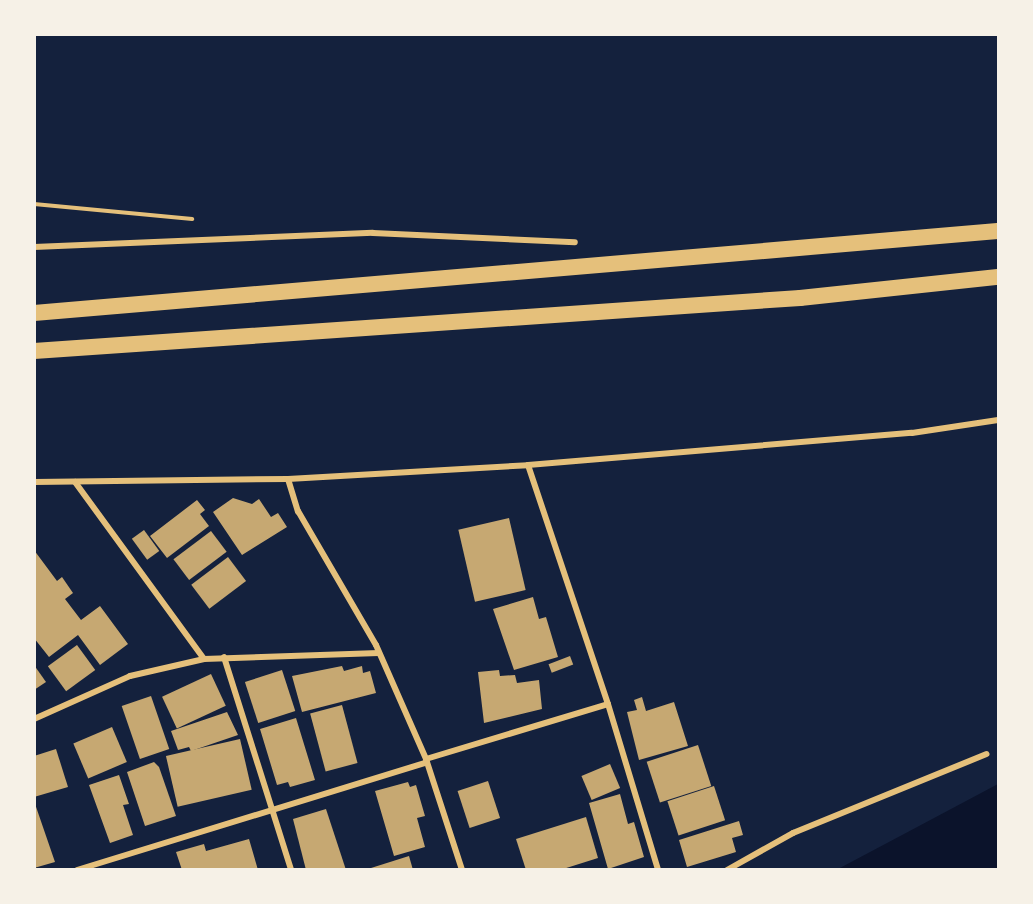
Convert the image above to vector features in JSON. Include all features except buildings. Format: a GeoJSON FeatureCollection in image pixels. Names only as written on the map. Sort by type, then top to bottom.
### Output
{"type":"FeatureCollection","features":[{"type":"Feature","properties":{"kind":"highway"},"geometry":{"type":"LineString","coordinates":[[34,313],[999,231]]}},
{"type":"Feature","properties":{"kind":"highway"},"geometry":{"type":"LineString","coordinates":[[34,351],[800,298],[999,276]]}},
{"type":"Feature","properties":{"kind":"street"},"geometry":{"type":"LineString","coordinates":[[34,247],[373,234],[575,242]]}},
{"type":"Feature","properties":{"kind":"street"},"geometry":{"type":"LineString","coordinates":[[34,482],[288,479],[528,465],[912,433],[999,420]]}},
{"type":"Feature","properties":{"kind":"street"},"geometry":{"type":"LineString","coordinates":[[528,465],[608,704],[658,870]]}},
{"type":"Feature","properties":{"kind":"street"},"geometry":{"type":"LineString","coordinates":[[288,479],[298,511],[379,653],[427,760],[462,870]]}},
{"type":"Feature","properties":{"kind":"street"},"geometry":{"type":"LineString","coordinates":[[75,482],[204,659]]}},
{"type":"Feature","properties":{"kind":"street"},"geometry":{"type":"LineString","coordinates":[[34,719],[130,676],[204,659],[379,653]]}},
{"type":"Feature","properties":{"kind":"street"},"geometry":{"type":"LineString","coordinates":[[224,657],[291,870]]}},
{"type":"Feature","properties":{"kind":"street"},"geometry":{"type":"LineString","coordinates":[[77,870],[608,704]]}},
{"type":"Feature","properties":{"kind":"street"},"geometry":{"type":"LineString","coordinates":[[727,870],[793,833],[987,754]]}},
{"type":"Feature","properties":{"kind":"path"},"geometry":{"type":"LineString","coordinates":[[34,204],[203,220]]}},
{"type":"Feature","properties":{"kind":"water"},"geometry":{"type":"Polygon","coordinates":[[[998,784],[998,869],[838,869],[904,834],[998,784]]]}}]}
